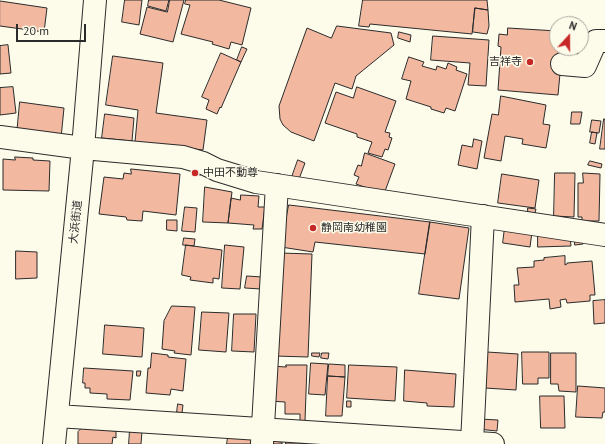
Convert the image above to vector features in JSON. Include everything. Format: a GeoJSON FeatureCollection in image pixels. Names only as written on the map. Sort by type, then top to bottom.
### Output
{"type":"FeatureCollection","features":[{"type":"Feature","properties":{"kind":"street","name":"大浜街道"},"geometry":{"type":"LineString","coordinates":[[54,444],[83,148],[95,0]]}},
{"type":"Feature","properties":{"kind":"street"},"geometry":{"type":"LineString","coordinates":[[562,64],[585,66],[596,41],[605,41]]}},
{"type":"Feature","properties":{"kind":"street"},"geometry":{"type":"LineString","coordinates":[[0,137],[83,148],[183,157],[203,163],[217,170],[256,182],[605,234]]}},
{"type":"Feature","properties":{"kind":"street"},"geometry":{"type":"LineString","coordinates":[[263,437],[277,185]]}},
{"type":"Feature","properties":{"kind":"street"},"geometry":{"type":"LineString","coordinates":[[57,416],[263,437],[482,444],[483,216]]}},
{"type":"Feature","properties":{"kind":"building"},"geometry":{"type":"Polygon","coordinates":[[[125,0],[142,0],[139,25],[122,22],[125,0]]]}},
{"type":"Feature","properties":{"kind":"building"},"geometry":{"type":"Polygon","coordinates":[[[149,0],[169,0],[166,11],[148,6],[149,0]]]}},
{"type":"Feature","properties":{"kind":"building"},"geometry":{"type":"Polygon","coordinates":[[[170,0],[184,0],[173,42],[140,34],[147,7],[167,12],[170,0]]]}},
{"type":"Feature","properties":{"kind":"building"},"geometry":{"type":"Polygon","coordinates":[[[186,0],[219,0],[251,8],[242,45],[231,42],[229,49],[212,44],[213,42],[181,34],[190,5],[185,4],[186,0]]]}},
{"type":"Feature","properties":{"kind":"building"},"geometry":{"type":"Polygon","coordinates":[[[363,0],[487,0],[488,10],[475,8],[472,34],[370,24],[369,27],[359,26],[363,0]]]}},
{"type":"Feature","properties":{"kind":"building"},"geometry":{"type":"Polygon","coordinates":[[[0,1],[47,8],[44,32],[0,26],[0,1]]]}},
{"type":"Feature","properties":{"kind":"building"},"geometry":{"type":"Polygon","coordinates":[[[475,8],[488,10],[489,26],[487,34],[473,32],[475,8]]]}},
{"type":"Feature","properties":{"kind":"building"},"geometry":{"type":"Polygon","coordinates":[[[337,26],[391,33],[394,45],[356,76],[352,89],[335,83],[314,141],[291,132],[283,125],[280,119],[279,106],[307,28],[331,38],[337,26]]]}},
{"type":"Feature","properties":{"kind":"building"},"geometry":{"type":"Polygon","coordinates":[[[508,28],[549,31],[549,56],[571,56],[571,63],[561,63],[558,95],[498,90],[501,47],[498,46],[499,34],[507,35],[508,28]]]}},
{"type":"Feature","properties":{"kind":"building"},"geometry":{"type":"Polygon","coordinates":[[[399,32],[411,35],[410,42],[398,38],[399,32]]]}},
{"type":"Feature","properties":{"kind":"building"},"geometry":{"type":"Polygon","coordinates":[[[433,36],[489,40],[486,86],[468,85],[470,63],[431,60],[433,36]]]}},
{"type":"Feature","properties":{"kind":"building"},"geometry":{"type":"Polygon","coordinates":[[[8,45],[11,73],[0,74],[0,46],[8,45]]]}},
{"type":"Feature","properties":{"kind":"building"},"geometry":{"type":"Polygon","coordinates":[[[242,47],[247,49],[241,62],[237,60],[242,47]]]}},
{"type":"Feature","properties":{"kind":"building"},"geometry":{"type":"Polygon","coordinates":[[[221,53],[241,62],[217,114],[206,109],[209,100],[202,97],[221,53]]]}},
{"type":"Feature","properties":{"kind":"building"},"geometry":{"type":"Polygon","coordinates":[[[113,56],[163,63],[156,113],[207,120],[203,150],[135,142],[138,110],[106,105],[113,56]]]}},
{"type":"Feature","properties":{"kind":"building"},"geometry":{"type":"Polygon","coordinates":[[[409,57],[424,62],[422,66],[436,70],[437,66],[446,69],[448,63],[457,67],[456,70],[467,74],[455,111],[446,108],[444,113],[406,99],[411,81],[402,79],[409,57]]]}},
{"type":"Feature","properties":{"kind":"building"},"geometry":{"type":"Polygon","coordinates":[[[13,87],[16,113],[0,115],[0,88],[13,87]]]}},
{"type":"Feature","properties":{"kind":"building"},"geometry":{"type":"Polygon","coordinates":[[[357,87],[396,101],[385,132],[390,133],[389,137],[392,138],[388,150],[385,149],[382,157],[368,153],[372,142],[357,137],[357,134],[325,123],[336,92],[353,98],[357,87]]]}},
{"type":"Feature","properties":{"kind":"building"},"geometry":{"type":"Polygon","coordinates":[[[501,96],[546,105],[543,124],[550,125],[546,148],[522,144],[523,139],[505,136],[501,161],[484,158],[492,114],[498,115],[501,96]]]}},
{"type":"Feature","properties":{"kind":"building"},"geometry":{"type":"Polygon","coordinates":[[[20,102],[64,108],[61,138],[17,134],[20,102]]]}},
{"type":"Feature","properties":{"kind":"building"},"geometry":{"type":"Polygon","coordinates":[[[572,112],[582,112],[580,124],[571,124],[572,112]]]}},
{"type":"Feature","properties":{"kind":"building"},"geometry":{"type":"Polygon","coordinates":[[[105,114],[134,118],[132,141],[102,138],[105,114]]]}},
{"type":"Feature","properties":{"kind":"building"},"geometry":{"type":"Polygon","coordinates":[[[604,119],[605,149],[600,149],[604,119]]]}},
{"type":"Feature","properties":{"kind":"building"},"geometry":{"type":"Polygon","coordinates":[[[592,120],[601,121],[599,133],[590,132],[592,120]]]}},
{"type":"Feature","properties":{"kind":"building"},"geometry":{"type":"Polygon","coordinates":[[[592,132],[597,133],[595,144],[590,143],[592,132]]]}},
{"type":"Feature","properties":{"kind":"building"},"geometry":{"type":"Polygon","coordinates":[[[474,139],[482,141],[477,169],[458,165],[462,145],[472,147],[474,139]]]}},
{"type":"Feature","properties":{"kind":"building"},"geometry":{"type":"Polygon","coordinates":[[[365,153],[395,164],[384,194],[356,184],[359,177],[354,175],[358,165],[361,166],[365,153]]]}},
{"type":"Feature","properties":{"kind":"building"},"geometry":{"type":"Polygon","coordinates":[[[15,157],[50,161],[49,191],[3,190],[3,159],[15,160],[15,157]]]}},
{"type":"Feature","properties":{"kind":"building"},"geometry":{"type":"Polygon","coordinates":[[[298,160],[305,163],[299,179],[292,177],[298,160]]]}},
{"type":"Feature","properties":{"kind":"building"},"geometry":{"type":"Polygon","coordinates":[[[590,161],[602,164],[601,168],[588,165],[590,161]]]}},
{"type":"Feature","properties":{"kind":"building"},"geometry":{"type":"Polygon","coordinates":[[[193,164],[202,165],[201,175],[192,174],[193,164]]]}},
{"type":"Feature","properties":{"kind":"building"},"geometry":{"type":"Polygon","coordinates":[[[131,169],[180,174],[176,215],[143,211],[142,221],[127,220],[126,217],[99,214],[104,177],[123,179],[124,173],[131,174],[131,169]]]}},
{"type":"Feature","properties":{"kind":"building"},"geometry":{"type":"Polygon","coordinates":[[[555,173],[575,173],[574,217],[554,216],[555,173]]]}},
{"type":"Feature","properties":{"kind":"building"},"geometry":{"type":"Polygon","coordinates":[[[583,173],[600,174],[599,221],[582,221],[582,217],[578,217],[578,183],[583,183],[583,173]]]}},
{"type":"Feature","properties":{"kind":"building"},"geometry":{"type":"Polygon","coordinates":[[[502,174],[539,180],[535,208],[498,203],[502,174]]]}},
{"type":"Feature","properties":{"kind":"building"},"geometry":{"type":"Polygon","coordinates":[[[205,187],[232,192],[228,223],[203,222],[205,187]]]}},
{"type":"Feature","properties":{"kind":"building"},"geometry":{"type":"Polygon","coordinates":[[[241,195],[259,196],[258,207],[265,207],[262,229],[253,229],[254,225],[228,223],[231,198],[240,200],[241,195]]]}},
{"type":"Feature","properties":{"kind":"building"},"geometry":{"type":"Polygon","coordinates":[[[289,205],[430,222],[425,254],[315,242],[313,252],[281,247],[289,205]]]}},
{"type":"Feature","properties":{"kind":"building"},"geometry":{"type":"Polygon","coordinates":[[[185,207],[197,208],[195,232],[182,231],[185,207]]]}},
{"type":"Feature","properties":{"kind":"building"},"geometry":{"type":"Polygon","coordinates":[[[528,208],[536,209],[535,213],[528,212],[528,208]]]}},
{"type":"Feature","properties":{"kind":"building"},"geometry":{"type":"Polygon","coordinates":[[[167,220],[177,220],[177,231],[167,230],[167,220]]]}},
{"type":"Feature","properties":{"kind":"building"},"geometry":{"type":"Polygon","coordinates":[[[430,222],[469,228],[459,299],[419,294],[430,222]]]}},
{"type":"Feature","properties":{"kind":"building"},"geometry":{"type":"Polygon","coordinates":[[[505,227],[532,232],[530,247],[503,243],[505,227]]]}},
{"type":"Feature","properties":{"kind":"building"},"geometry":{"type":"Polygon","coordinates":[[[538,236],[570,236],[571,246],[538,247],[538,236]]]}},
{"type":"Feature","properties":{"kind":"building"},"geometry":{"type":"Polygon","coordinates":[[[575,237],[583,237],[583,244],[575,245],[575,237]]]}},
{"type":"Feature","properties":{"kind":"building"},"geometry":{"type":"Polygon","coordinates":[[[184,238],[195,239],[194,246],[183,245],[184,238]]]}},
{"type":"Feature","properties":{"kind":"building"},"geometry":{"type":"Polygon","coordinates":[[[186,245],[222,250],[219,279],[213,278],[213,283],[190,280],[191,277],[182,275],[186,245]]]}},
{"type":"Feature","properties":{"kind":"building"},"geometry":{"type":"Polygon","coordinates":[[[225,245],[244,247],[240,289],[222,288],[225,245]]]}},
{"type":"Feature","properties":{"kind":"building"},"geometry":{"type":"Polygon","coordinates":[[[16,251],[37,252],[37,278],[16,279],[16,251]]]}},
{"type":"Feature","properties":{"kind":"building"},"geometry":{"type":"Polygon","coordinates":[[[280,253],[312,254],[308,357],[275,356],[280,253]]]}},
{"type":"Feature","properties":{"kind":"building"},"geometry":{"type":"Polygon","coordinates":[[[565,256],[565,265],[567,263],[592,261],[595,295],[590,295],[590,301],[567,303],[566,299],[560,300],[561,307],[550,309],[549,299],[515,302],[514,285],[519,285],[517,268],[534,267],[534,261],[544,260],[544,258],[565,256]]]}},
{"type":"Feature","properties":{"kind":"building"},"geometry":{"type":"Polygon","coordinates":[[[247,276],[262,277],[261,289],[245,288],[247,276]]]}},
{"type":"Feature","properties":{"kind":"building"},"geometry":{"type":"Polygon","coordinates":[[[605,300],[605,323],[594,324],[593,301],[605,300]]]}},
{"type":"Feature","properties":{"kind":"building"},"geometry":{"type":"Polygon","coordinates":[[[172,306],[195,307],[191,355],[174,353],[175,351],[162,349],[164,321],[172,306]]]}},
{"type":"Feature","properties":{"kind":"building"},"geometry":{"type":"Polygon","coordinates":[[[202,312],[229,313],[226,352],[199,350],[202,312]]]}},
{"type":"Feature","properties":{"kind":"building"},"geometry":{"type":"Polygon","coordinates":[[[234,314],[256,314],[254,352],[232,351],[234,314]]]}},
{"type":"Feature","properties":{"kind":"building"},"geometry":{"type":"Polygon","coordinates":[[[105,325],[144,328],[142,357],[103,354],[105,325]]]}},
{"type":"Feature","properties":{"kind":"building"},"geometry":{"type":"Polygon","coordinates":[[[487,352],[518,354],[516,390],[485,388],[487,352]]]}},
{"type":"Feature","properties":{"kind":"building"},"geometry":{"type":"Polygon","coordinates":[[[522,352],[549,352],[549,378],[538,378],[538,384],[523,384],[522,352]]]}},
{"type":"Feature","properties":{"kind":"building"},"geometry":{"type":"Polygon","coordinates":[[[152,353],[186,359],[183,391],[171,389],[170,395],[146,393],[148,368],[150,368],[152,353]]]}},
{"type":"Feature","properties":{"kind":"building"},"geometry":{"type":"Polygon","coordinates":[[[312,353],[320,353],[319,357],[312,356],[312,353]]]}},
{"type":"Feature","properties":{"kind":"building"},"geometry":{"type":"Polygon","coordinates":[[[322,353],[329,353],[328,359],[321,358],[322,353]]]}},
{"type":"Feature","properties":{"kind":"building"},"geometry":{"type":"Polygon","coordinates":[[[551,353],[576,353],[576,392],[559,391],[558,384],[551,384],[551,353]]]}},
{"type":"Feature","properties":{"kind":"building"},"geometry":{"type":"Polygon","coordinates":[[[311,363],[328,364],[325,395],[309,394],[311,363]]]}},
{"type":"Feature","properties":{"kind":"building"},"geometry":{"type":"Polygon","coordinates":[[[329,364],[345,365],[345,377],[328,376],[329,364]]]}},
{"type":"Feature","properties":{"kind":"building"},"geometry":{"type":"Polygon","coordinates":[[[286,365],[307,365],[305,421],[300,421],[300,414],[285,414],[285,402],[270,401],[271,366],[286,367],[286,365]]]}},
{"type":"Feature","properties":{"kind":"building"},"geometry":{"type":"Polygon","coordinates":[[[349,365],[397,367],[395,401],[347,398],[349,365]]]}},
{"type":"Feature","properties":{"kind":"building"},"geometry":{"type":"Polygon","coordinates":[[[84,368],[133,371],[130,400],[107,399],[107,394],[90,393],[90,388],[85,388],[85,383],[83,383],[84,368]]]}},
{"type":"Feature","properties":{"kind":"building"},"geometry":{"type":"Polygon","coordinates":[[[405,370],[456,374],[454,407],[427,406],[427,403],[404,401],[405,370]]]}},
{"type":"Feature","properties":{"kind":"building"},"geometry":{"type":"Polygon","coordinates":[[[137,371],[141,371],[140,376],[137,376],[137,371]]]}},
{"type":"Feature","properties":{"kind":"building"},"geometry":{"type":"Polygon","coordinates":[[[328,376],[345,377],[342,416],[326,416],[328,376]]]}},
{"type":"Feature","properties":{"kind":"building"},"geometry":{"type":"Polygon","coordinates":[[[578,386],[605,388],[605,412],[603,412],[602,418],[576,417],[578,386]]]}},
{"type":"Feature","properties":{"kind":"building"},"geometry":{"type":"Polygon","coordinates":[[[540,396],[564,396],[565,428],[541,428],[540,396]]]}},
{"type":"Feature","properties":{"kind":"building"},"geometry":{"type":"Polygon","coordinates":[[[347,401],[351,401],[351,407],[347,407],[347,401]]]}},
{"type":"Feature","properties":{"kind":"building"},"geometry":{"type":"Polygon","coordinates":[[[178,404],[183,405],[182,413],[177,412],[178,404]]]}},
{"type":"Feature","properties":{"kind":"building"},"geometry":{"type":"Polygon","coordinates":[[[479,419],[498,420],[497,431],[478,429],[479,419]]]}},
{"type":"Feature","properties":{"kind":"building"},"geometry":{"type":"Polygon","coordinates":[[[82,428],[116,431],[116,438],[113,437],[112,444],[78,444],[78,432],[82,428]]]}},
{"type":"Feature","properties":{"kind":"building"},"geometry":{"type":"Polygon","coordinates":[[[130,430],[142,431],[141,444],[129,444],[130,430]]]}},
{"type":"Feature","properties":{"kind":"building"},"geometry":{"type":"Polygon","coordinates":[[[228,437],[252,438],[251,444],[227,444],[228,437]]]}},
{"type":"Feature","properties":{"kind":"building"},"geometry":{"type":"Polygon","coordinates":[[[272,441],[282,442],[282,444],[271,444],[272,441]]]}},
{"type":"Feature","properties":{"kind":"building"},"geometry":{"type":"Polygon","coordinates":[[[286,441],[309,444],[286,444],[286,441]]]}},
{"type":"Feature","properties":{"kind":"place","name":"吉祥寺"},"geometry":{"type":"Point","coordinates":[530,62]}},
{"type":"Feature","properties":{"kind":"place","name":"中田不動尊"},"geometry":{"type":"Point","coordinates":[195,173]}},
{"type":"Feature","properties":{"kind":"place","name":"静岡南幼稚園"},"geometry":{"type":"Point","coordinates":[313,228]}}]}
